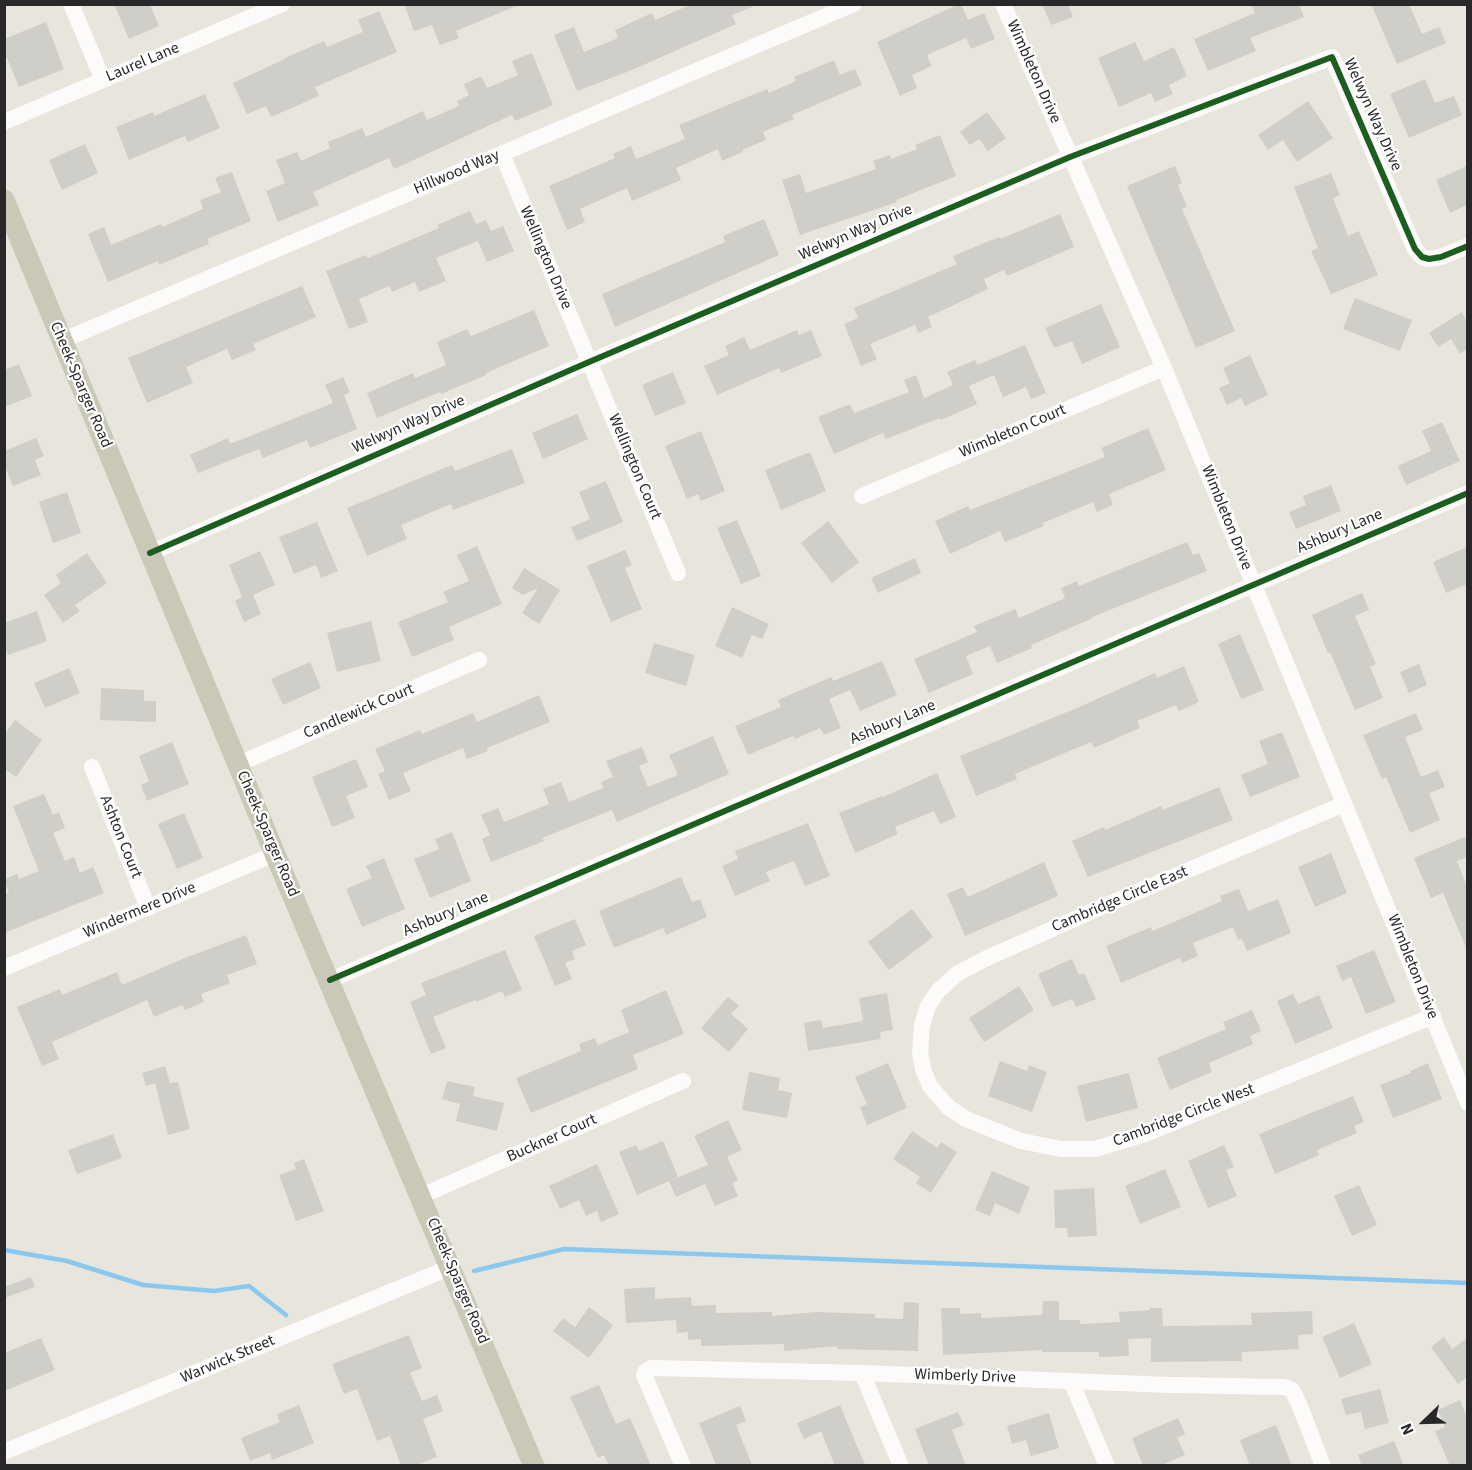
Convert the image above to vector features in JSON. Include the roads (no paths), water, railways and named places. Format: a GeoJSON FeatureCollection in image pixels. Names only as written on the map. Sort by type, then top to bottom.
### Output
{"type":"FeatureCollection","features":[{"type":"Feature","properties":{"kind":"main road","name":"Cheek-Sparger Road"},"geometry":{"type":"LineString","coordinates":[[4,200],[275,854],[534,1466]]}},
{"type":"Feature","properties":{"kind":"street"},"geometry":{"type":"LineString","coordinates":[[71,4],[103,80]]}},
{"type":"Feature","properties":{"kind":"street","name":"Laurel Lane"},"geometry":{"type":"LineString","coordinates":[[4,123],[282,4]]}},
{"type":"Feature","properties":{"kind":"street","name":"Hillwood Way"},"geometry":{"type":"LineString","coordinates":[[61,341],[854,4]]}},
{"type":"Feature","properties":{"kind":"street","name":"Wimbleton Drive"},"geometry":{"type":"LineString","coordinates":[[1003,4],[1164,368],[1467,1103]]}},
{"type":"Feature","properties":{"kind":"street","name":"Welwyn Way Drive"},"geometry":{"type":"LineString","coordinates":[[150,553],[589,362],[1070,157],[1332,57],[1415,249],[1422,257],[1429,259],[1441,257],[1467,246]]}},
{"type":"Feature","properties":{"kind":"street","name":"Wellington Drive"},"geometry":{"type":"LineString","coordinates":[[502,154],[589,362]]}},
{"type":"Feature","properties":{"kind":"street","name":"Wellington Court"},"geometry":{"type":"LineString","coordinates":[[589,362],[678,573]]}},
{"type":"Feature","properties":{"kind":"street","name":"Wimbleton Court"},"geometry":{"type":"LineString","coordinates":[[862,496],[1164,368]]}},
{"type":"Feature","properties":{"kind":"street","name":"Ashbury Lane"},"geometry":{"type":"LineString","coordinates":[[330,980],[1467,493]]}},
{"type":"Feature","properties":{"kind":"street","name":"Candlewick Court"},"geometry":{"type":"LineString","coordinates":[[238,764],[479,660]]}},
{"type":"Feature","properties":{"kind":"street","name":"Ashton Court"},"geometry":{"type":"LineString","coordinates":[[92,767],[148,908]]}},
{"type":"Feature","properties":{"kind":"street","name":"Cambridge Circle East"},"geometry":{"type":"LineString","coordinates":[[922,1025],[928,1006],[938,991],[958,973],[985,959],[1344,804]]}},
{"type":"Feature","properties":{"kind":"street","name":"Windermere Drive"},"geometry":{"type":"LineString","coordinates":[[4,968],[275,854]]}},
{"type":"Feature","properties":{"kind":"street","name":"Cambridge Circle West"},"geometry":{"type":"LineString","coordinates":[[922,1025],[920,1052],[923,1069],[930,1086],[948,1107],[966,1119],[1021,1141],[1061,1149],[1095,1149],[1145,1134],[1433,1016]]}},
{"type":"Feature","properties":{"kind":"street","name":"Buckner Court"},"geometry":{"type":"LineString","coordinates":[[421,1196],[683,1081]]}},
{"type":"Feature","properties":{"kind":"street","name":"Warwick Street"},"geometry":{"type":"LineString","coordinates":[[4,1452],[451,1267]]}},
{"type":"Feature","properties":{"kind":"street","name":"Wimberly Drive"},"geometry":{"type":"LineString","coordinates":[[683,1466],[644,1375],[652,1368],[1284,1387],[1292,1390],[1299,1404],[1323,1466]]}},
{"type":"Feature","properties":{"kind":"street"},"geometry":{"type":"LineString","coordinates":[[862,1373],[901,1466]]}},
{"type":"Feature","properties":{"kind":"street"},"geometry":{"type":"LineString","coordinates":[[1071,1381],[1107,1466]]}},
{"type":"Feature","properties":{"kind":"waterway"},"geometry":{"type":"LineString","coordinates":[[474,1271],[564,1249],[1468,1283]]}},
{"type":"Feature","properties":{"kind":"waterway"},"geometry":{"type":"LineString","coordinates":[[4,1250],[67,1261],[143,1285],[214,1291],[249,1286],[286,1315]]}}]}
